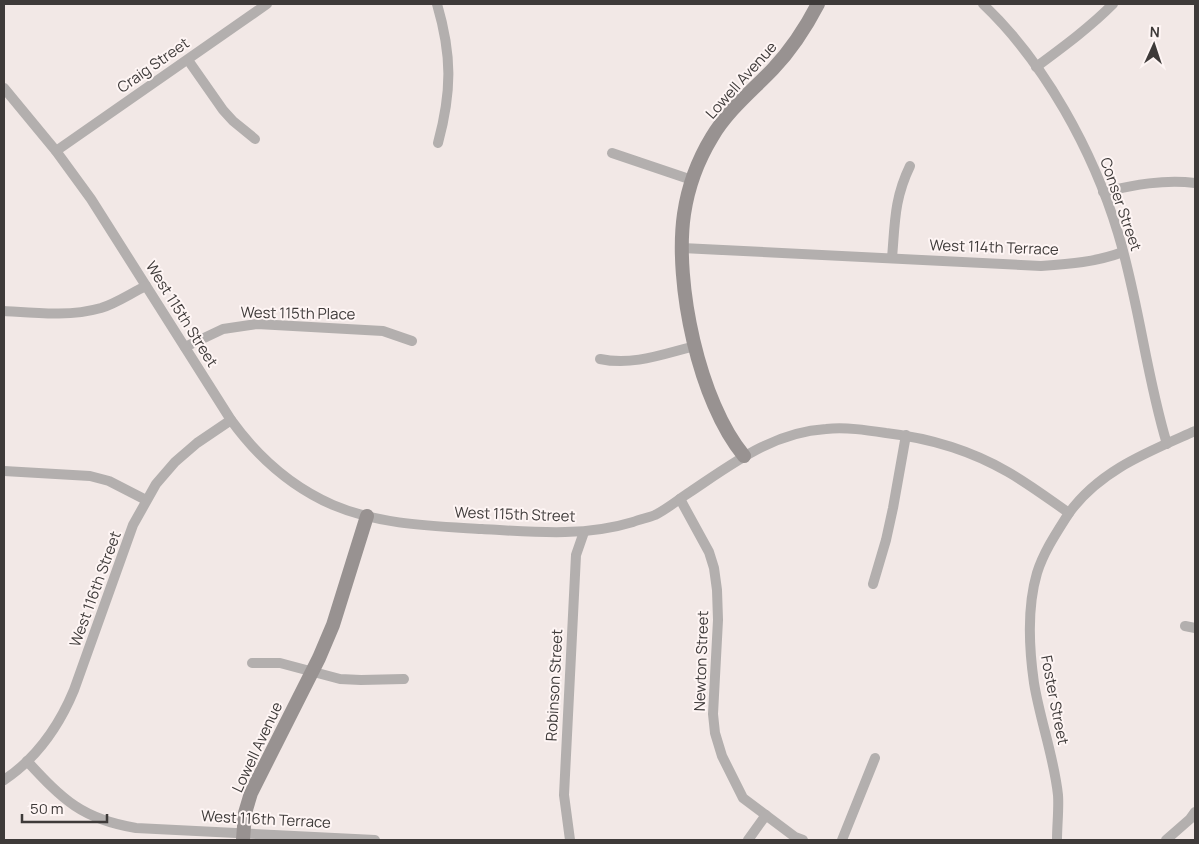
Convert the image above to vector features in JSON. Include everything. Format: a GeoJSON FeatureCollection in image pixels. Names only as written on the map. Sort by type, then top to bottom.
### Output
{"type":"FeatureCollection","features":[{"type":"Feature","properties":{"kind":"street","name":"Craig Street"},"geometry":{"type":"LineString","coordinates":[[56,151],[267,4]]}},
{"type":"Feature","properties":{"kind":"street"},"geometry":{"type":"LineString","coordinates":[[437,4],[445,32],[449,86],[446,113],[438,143]]}},
{"type":"Feature","properties":{"kind":"street","name":"Lowell Avenue"},"geometry":{"type":"LineString","coordinates":[[744,456],[732,441],[720,418],[695,346],[685,296],[682,248],[684,216],[692,180],[703,154],[719,127],[730,112],[774,68],[794,44],[818,4]]}},
{"type":"Feature","properties":{"kind":"street","name":"Conser Street"},"geometry":{"type":"LineString","coordinates":[[983,4],[1015,39],[1054,93],[1092,164],[1123,252],[1154,397],[1167,444]]}},
{"type":"Feature","properties":{"kind":"street"},"geometry":{"type":"LineString","coordinates":[[1036,67],[1076,38],[1113,4]]}},
{"type":"Feature","properties":{"kind":"street"},"geometry":{"type":"LineString","coordinates":[[188,60],[223,110],[255,139]]}},
{"type":"Feature","properties":{"kind":"street","name":"West 115th Street"},"geometry":{"type":"LineString","coordinates":[[4,88],[56,151],[91,199],[231,420],[255,450],[276,470],[330,504],[367,516],[416,525],[554,533],[584,532],[622,525],[655,515],[744,456],[764,445],[810,430],[845,428],[906,435],[934,441],[984,459],[1009,472],[1069,512]]}},
{"type":"Feature","properties":{"kind":"street"},"geometry":{"type":"LineString","coordinates":[[612,153],[692,180]]}},
{"type":"Feature","properties":{"kind":"street"},"geometry":{"type":"LineString","coordinates":[[892,258],[897,201],[910,166]]}},
{"type":"Feature","properties":{"kind":"street"},"geometry":{"type":"LineString","coordinates":[[1103,192],[1157,182],[1181,181],[1195,183]]}},
{"type":"Feature","properties":{"kind":"street","name":"West 114th Terrace"},"geometry":{"type":"LineString","coordinates":[[682,248],[1042,266],[1084,263],[1123,252]]}},
{"type":"Feature","properties":{"kind":"street"},"geometry":{"type":"LineString","coordinates":[[4,311],[78,313],[101,308],[146,286]]}},
{"type":"Feature","properties":{"kind":"street","name":"West 115th Place"},"geometry":{"type":"LineString","coordinates":[[185,347],[223,329],[257,324],[383,331],[412,341]]}},
{"type":"Feature","properties":{"kind":"street"},"geometry":{"type":"LineString","coordinates":[[600,359],[612,362],[641,360],[695,346]]}},
{"type":"Feature","properties":{"kind":"street","name":"West 116th Street"},"geometry":{"type":"LineString","coordinates":[[4,780],[41,748],[64,714],[133,525],[156,484],[175,462],[197,443],[231,420]]}},
{"type":"Feature","properties":{"kind":"street"},"geometry":{"type":"LineString","coordinates":[[1069,512],[1079,499],[1111,472],[1141,454],[1195,431]]}},
{"type":"Feature","properties":{"kind":"street"},"geometry":{"type":"LineString","coordinates":[[874,584],[890,524],[906,435]]}},
{"type":"Feature","properties":{"kind":"street"},"geometry":{"type":"LineString","coordinates":[[4,471],[90,476],[109,481],[146,500]]}},
{"type":"Feature","properties":{"kind":"street","name":"Newton Street"},"geometry":{"type":"LineString","coordinates":[[680,499],[709,552],[714,568],[718,620],[713,694],[715,734],[722,756],[744,798],[766,815]]}},
{"type":"Feature","properties":{"kind":"street","name":"Foster Street"},"geometry":{"type":"LineString","coordinates":[[1057,840],[1058,794],[1034,684],[1030,648],[1034,587],[1046,552],[1069,512]]}},
{"type":"Feature","properties":{"kind":"street","name":"Lowell Avenue"},"geometry":{"type":"LineString","coordinates":[[243,837],[245,813],[254,788],[334,625],[367,516]]}},
{"type":"Feature","properties":{"kind":"street","name":"Robinson Street"},"geometry":{"type":"LineString","coordinates":[[570,840],[564,795],[565,760],[576,555],[584,532]]}},
{"type":"Feature","properties":{"kind":"street"},"geometry":{"type":"LineString","coordinates":[[1184,626],[1195,628]]}},
{"type":"Feature","properties":{"kind":"street"},"geometry":{"type":"LineString","coordinates":[[252,663],[280,663],[340,678],[361,680],[404,678]]}},
{"type":"Feature","properties":{"kind":"street"},"geometry":{"type":"LineString","coordinates":[[842,840],[875,758]]}},
{"type":"Feature","properties":{"kind":"street","name":"West 116th Terrace"},"geometry":{"type":"LineString","coordinates":[[27,761],[64,799],[87,814],[108,822],[136,828],[243,837],[375,840]]}},
{"type":"Feature","properties":{"kind":"street"},"geometry":{"type":"LineString","coordinates":[[1166,840],[1190,819],[1195,812]]}},
{"type":"Feature","properties":{"kind":"street"},"geometry":{"type":"LineString","coordinates":[[748,840],[766,815],[795,837],[804,840]]}}]}
